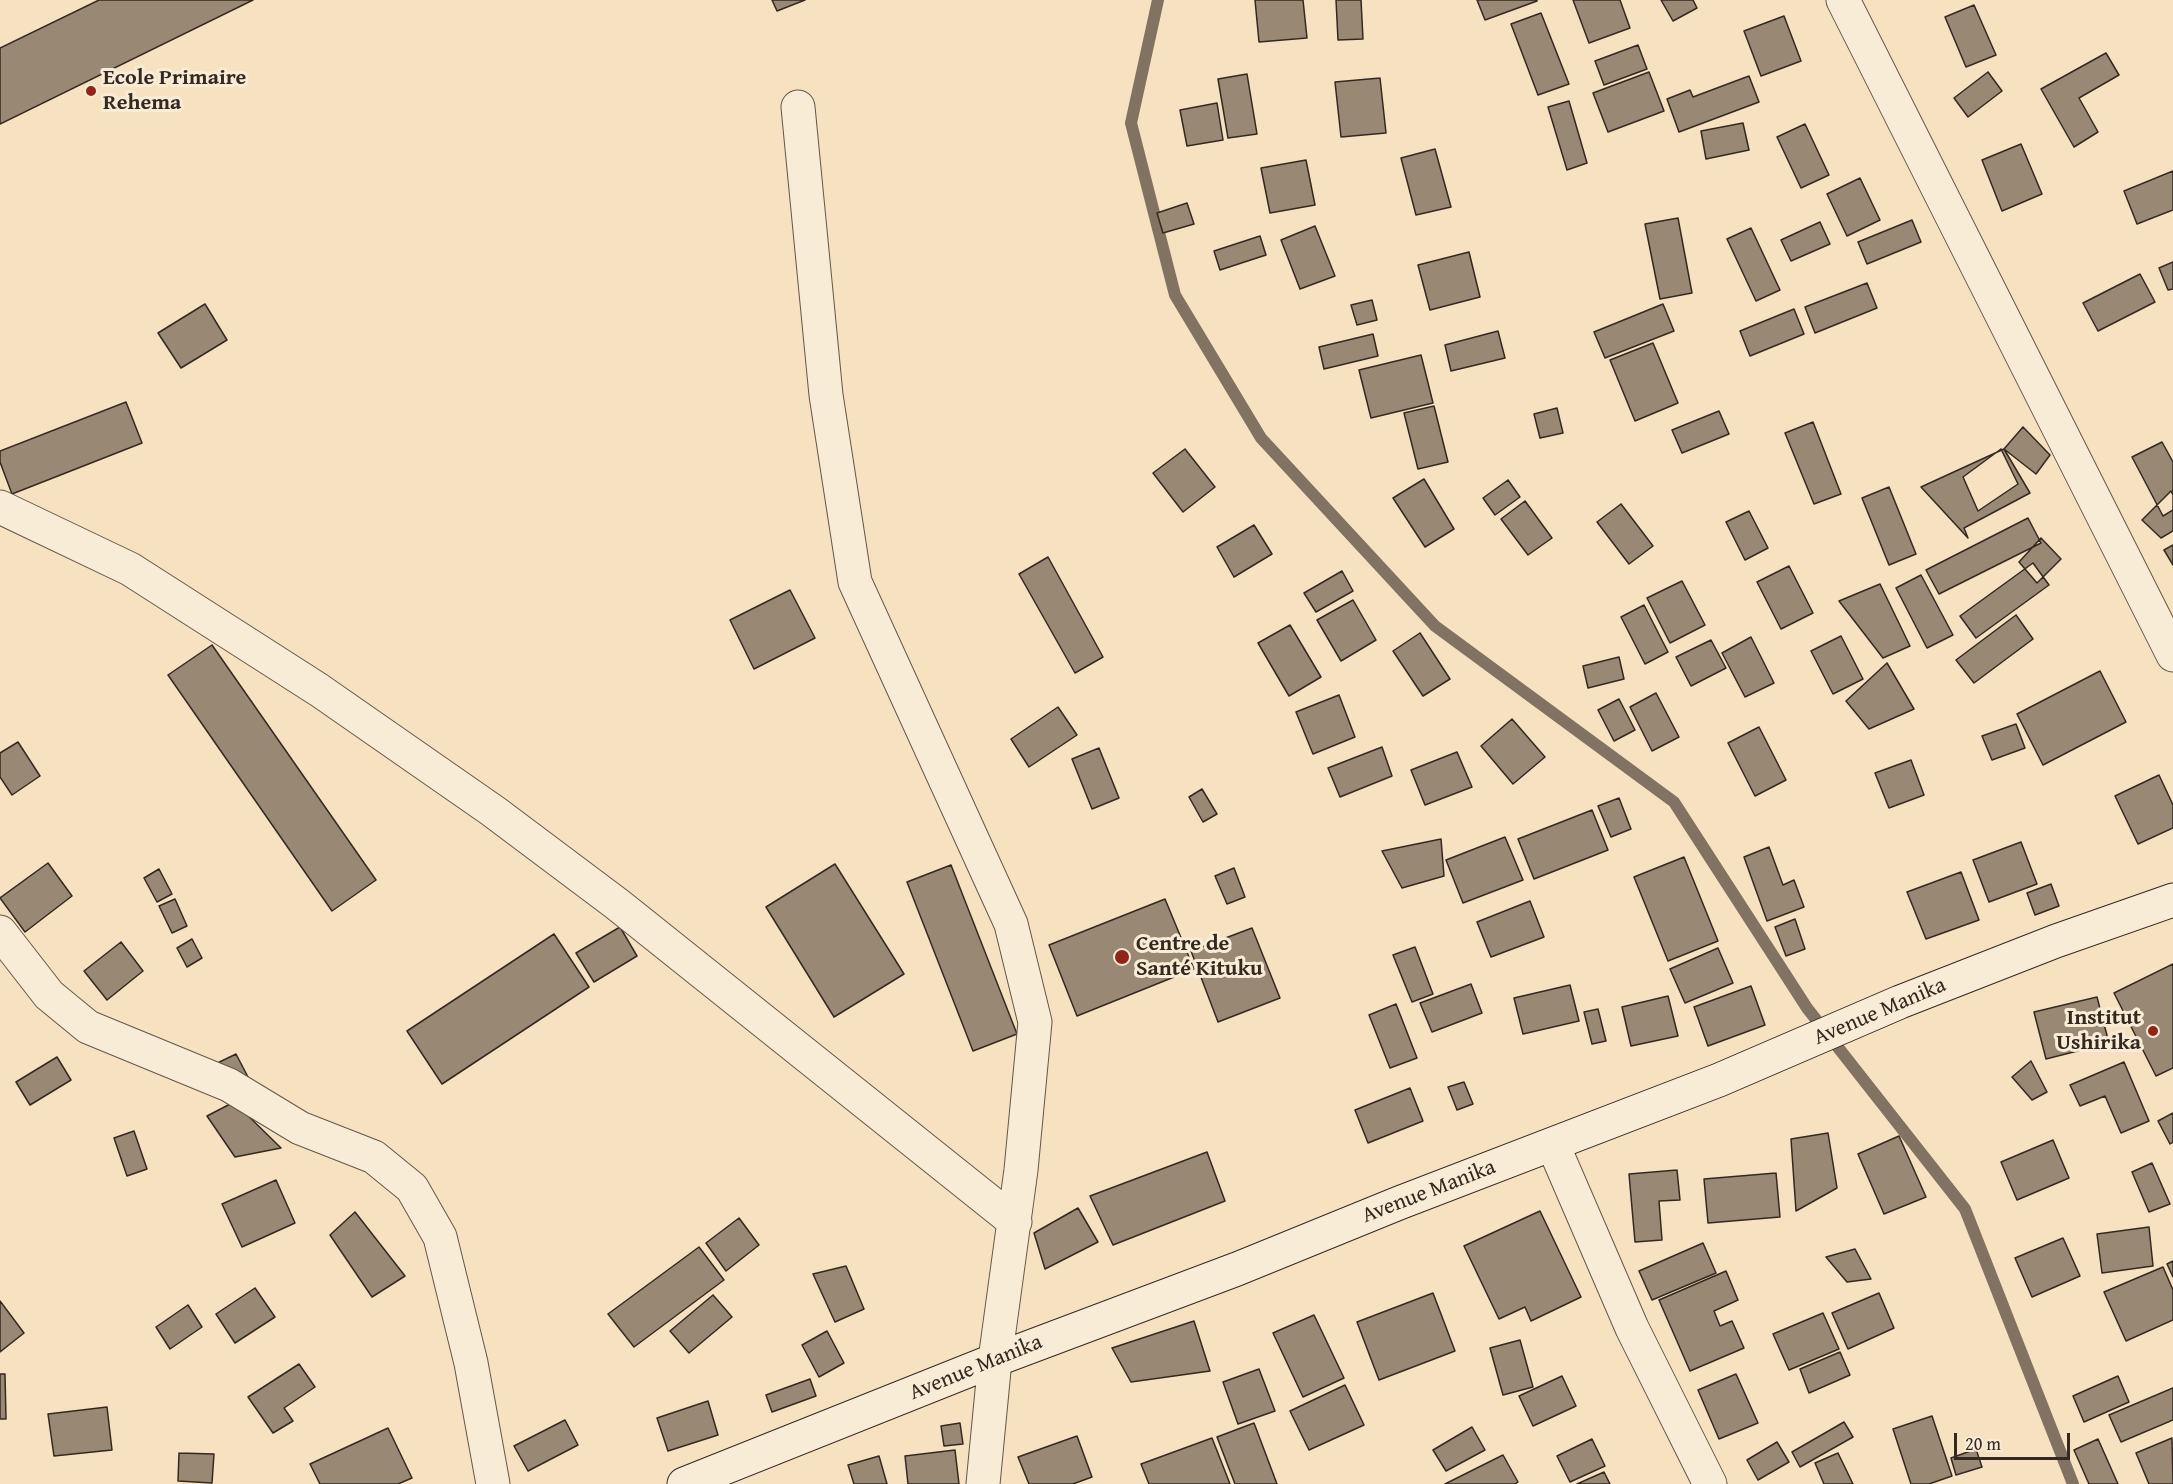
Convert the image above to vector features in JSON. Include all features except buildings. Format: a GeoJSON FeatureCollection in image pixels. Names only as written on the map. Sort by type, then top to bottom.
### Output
{"type":"FeatureCollection","features":[{"type":"Feature","properties":{"kind":"street"},"geometry":{"type":"LineString","coordinates":[[1843,0],[2173,655]]}},
{"type":"Feature","properties":{"kind":"street"},"geometry":{"type":"LineString","coordinates":[[798,107],[826,395],[855,582],[1011,924],[1035,1022],[1015,1222],[995,1360],[983,1484]]}},
{"type":"Feature","properties":{"kind":"street"},"geometry":{"type":"LineString","coordinates":[[0,507],[130,569],[319,690],[493,811],[617,904],[1015,1222]]}},
{"type":"Feature","properties":{"kind":"street","name":"Avenue Manika"},"geometry":{"type":"LineString","coordinates":[[684,1484],[995,1360],[1237,1269],[1399,1203],[1719,1080],[1900,1002],[2056,941],[2173,900]]}},
{"type":"Feature","properties":{"kind":"street"},"geometry":{"type":"LineString","coordinates":[[0,932],[49,995],[88,1027],[229,1085],[300,1128],[374,1157],[412,1188],[440,1237],[471,1363],[493,1484]]}},
{"type":"Feature","properties":{"kind":"street"},"geometry":{"type":"LineString","coordinates":[[1553,1145],[1632,1329],[1710,1484]]}},
{"type":"Feature","properties":{"kind":"waterway"},"geometry":{"type":"LineString","coordinates":[[1158,0],[1131,123],[1175,295],[1261,438],[1435,626],[1674,802],[1807,1008],[1965,1209],[2073,1484]]}},
{"type":"Feature","properties":{"kind":"place","name":"Ecole Primaire Rehema"},"geometry":{"type":"Point","coordinates":[91,91]}},
{"type":"Feature","properties":{"kind":"place","name":"Centre de Santé Kituku"},"geometry":{"type":"Point","coordinates":[1122,957]}},
{"type":"Feature","properties":{"kind":"place","name":"Institut Ushirika"},"geometry":{"type":"Point","coordinates":[2153,1031]}}]}
